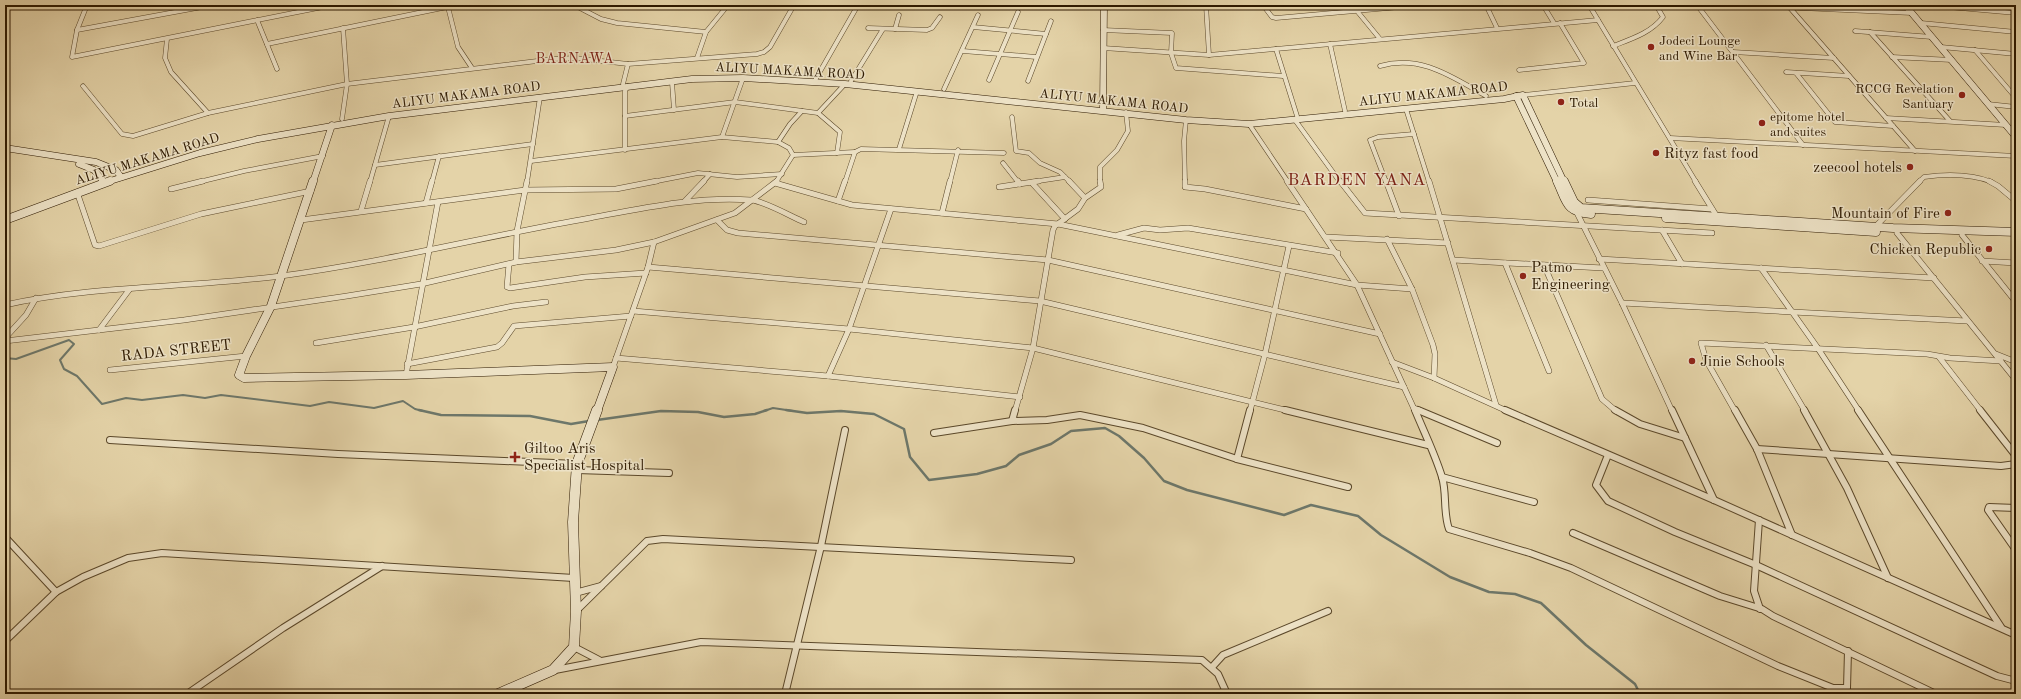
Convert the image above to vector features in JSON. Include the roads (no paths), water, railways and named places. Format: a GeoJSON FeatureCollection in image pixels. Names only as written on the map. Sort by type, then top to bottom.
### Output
{"type":"FeatureCollection","features":[{"type":"Feature","properties":{"kind":"street"},"geometry":{"type":"LineString","coordinates":[[87,5],[77,30],[71,55],[75,57],[333,5]]}},
{"type":"Feature","properties":{"kind":"street"},"geometry":{"type":"LineString","coordinates":[[77,30],[213,5]]}},
{"type":"Feature","properties":{"kind":"street"},"geometry":{"type":"LineString","coordinates":[[267,44],[457,5]]}},
{"type":"Feature","properties":{"kind":"street"},"geometry":{"type":"LineString","coordinates":[[574,5],[601,19],[617,23],[706,32]]}},
{"type":"Feature","properties":{"kind":"street"},"geometry":{"type":"LineString","coordinates":[[697,58],[706,32],[728,5]]}},
{"type":"Feature","properties":{"kind":"street"},"geometry":{"type":"LineString","coordinates":[[83,86],[125,136],[133,136],[208,113],[347,84],[472,68],[575,58],[628,64],[764,52],[770,47],[794,5]]}},
{"type":"Feature","properties":{"kind":"street"},"geometry":{"type":"LineString","coordinates":[[815,80],[858,5]]}},
{"type":"Feature","properties":{"kind":"street"},"geometry":{"type":"LineString","coordinates":[[1103,108],[1104,5]]}},
{"type":"Feature","properties":{"kind":"street"},"geometry":{"type":"LineString","coordinates":[[1206,5],[1209,55]]}},
{"type":"Feature","properties":{"kind":"street"},"geometry":{"type":"LineString","coordinates":[[1263,5],[1272,17],[1276,18],[1422,5]]}},
{"type":"Feature","properties":{"kind":"street"},"geometry":{"type":"LineString","coordinates":[[1486,5],[1497,28]]}},
{"type":"Feature","properties":{"kind":"street"},"geometry":{"type":"LineString","coordinates":[[1542,5],[1554,23]]}},
{"type":"Feature","properties":{"kind":"street"},"geometry":{"type":"LineString","coordinates":[[1588,5],[1714,212]]}},
{"type":"Feature","properties":{"kind":"street"},"geometry":{"type":"LineString","coordinates":[[1613,46],[1653,27],[1661,21],[1663,17],[1656,5]]}},
{"type":"Feature","properties":{"kind":"street"},"geometry":{"type":"LineString","coordinates":[[1697,5],[1803,145]]}},
{"type":"Feature","properties":{"kind":"street"},"geometry":{"type":"LineString","coordinates":[[1736,5],[1912,13]]}},
{"type":"Feature","properties":{"kind":"street"},"geometry":{"type":"LineString","coordinates":[[1852,5],[1856,10]]}},
{"type":"Feature","properties":{"kind":"street"},"geometry":{"type":"LineString","coordinates":[[1905,5],[2016,137]]}},
{"type":"Feature","properties":{"kind":"street"},"geometry":{"type":"LineString","coordinates":[[1926,5],[2016,13]]}},
{"type":"Feature","properties":{"kind":"street"},"geometry":{"type":"LineString","coordinates":[[1979,5],[1983,10]]}},
{"type":"Feature","properties":{"kind":"street"},"geometry":{"type":"LineString","coordinates":[[448,7],[458,47],[472,68]]}},
{"type":"Feature","properties":{"kind":"street"},"geometry":{"type":"LineString","coordinates":[[1790,8],[1915,151]]}},
{"type":"Feature","properties":{"kind":"street"},"geometry":{"type":"LineString","coordinates":[[1357,11],[1380,39]]}},
{"type":"Feature","properties":{"kind":"street"},"geometry":{"type":"LineString","coordinates":[[989,80],[1014,18],[1018,12]]}},
{"type":"Feature","properties":{"kind":"street"},"geometry":{"type":"LineString","coordinates":[[895,30],[899,15]]}},
{"type":"Feature","properties":{"kind":"street"},"geometry":{"type":"LineString","coordinates":[[944,89],[963,51],[978,15]]}},
{"type":"Feature","properties":{"kind":"street"},"geometry":{"type":"LineString","coordinates":[[868,28],[930,30],[940,17]]}},
{"type":"Feature","properties":{"kind":"street"},"geometry":{"type":"LineString","coordinates":[[257,20],[277,69]]}},
{"type":"Feature","properties":{"kind":"street"},"geometry":{"type":"LineString","coordinates":[[1103,48],[1209,55],[1598,20]]}},
{"type":"Feature","properties":{"kind":"street"},"geometry":{"type":"LineString","coordinates":[[1028,81],[1051,21]]}},
{"type":"Feature","properties":{"kind":"street"},"geometry":{"type":"LineString","coordinates":[[1519,70],[1584,63],[1560,23]]}},
{"type":"Feature","properties":{"kind":"street"},"geometry":{"type":"LineString","coordinates":[[1921,23],[2016,32]]}},
{"type":"Feature","properties":{"kind":"street"},"geometry":{"type":"LineString","coordinates":[[973,27],[1046,34]]}},
{"type":"Feature","properties":{"kind":"street"},"geometry":{"type":"LineString","coordinates":[[342,119],[347,84],[344,28]]}},
{"type":"Feature","properties":{"kind":"street"},"geometry":{"type":"LineString","coordinates":[[625,116],[735,102],[818,113],[848,82],[883,29]]}},
{"type":"Feature","properties":{"kind":"street"},"geometry":{"type":"LineString","coordinates":[[1103,30],[1172,33],[1171,53],[1176,68],[1284,76]]}},
{"type":"Feature","properties":{"kind":"street"},"geometry":{"type":"LineString","coordinates":[[1855,31],[1932,37]]}},
{"type":"Feature","properties":{"kind":"street"},"geometry":{"type":"LineString","coordinates":[[1870,32],[1950,121]]}},
{"type":"Feature","properties":{"kind":"street"},"geometry":{"type":"LineString","coordinates":[[167,39],[165,58],[171,72],[208,113]]}},
{"type":"Feature","properties":{"kind":"street"},"geometry":{"type":"LineString","coordinates":[[1330,44],[1344,111]]}},
{"type":"Feature","properties":{"kind":"street"},"geometry":{"type":"LineString","coordinates":[[1941,47],[2016,54]]}},
{"type":"Feature","properties":{"kind":"street"},"geometry":{"type":"LineString","coordinates":[[1276,49],[1296,118],[1360,210],[1371,214],[1399,216],[1712,233]]}},
{"type":"Feature","properties":{"kind":"street"},"geometry":{"type":"LineString","coordinates":[[1975,50],[2016,98]]}},
{"type":"Feature","properties":{"kind":"street"},"geometry":{"type":"LineString","coordinates":[[963,51],[1036,57]]}},
{"type":"Feature","properties":{"kind":"street"},"geometry":{"type":"LineString","coordinates":[[1733,52],[1834,58]]}},
{"type":"Feature","properties":{"kind":"street"},"geometry":{"type":"LineString","coordinates":[[1892,57],[1952,60]]}},
{"type":"Feature","properties":{"kind":"street"},"geometry":{"type":"LineString","coordinates":[[1380,66],[1394,63],[1415,63],[1456,80],[1486,96]]}},
{"type":"Feature","properties":{"kind":"street"},"geometry":{"type":"LineString","coordinates":[[625,150],[625,90],[628,64]]}},
{"type":"Feature","properties":{"kind":"street"},"geometry":{"type":"LineString","coordinates":[[1786,72],[1849,76]]}},
{"type":"Feature","properties":{"kind":"street"},"geometry":{"type":"LineString","coordinates":[[1796,73],[1834,122],[1893,126]]}},
{"type":"Feature","properties":{"kind":"street","name":"ALIYU MAKAMA ROAD"},"geometry":{"type":"LineString","coordinates":[[5,215],[120,175],[236,140],[342,119],[718,74],[944,89],[1103,108],[1186,120],[1249,124],[1344,111],[1486,96],[1520,96]]}},
{"type":"Feature","properties":{"kind":"street","name":"ALIYU MAKAMA ROAD"},"geometry":{"type":"LineString","coordinates":[[120,175],[258,139],[332,125],[460,105],[540,97],[626,85],[719,78],[815,80]]}},
{"type":"Feature","properties":{"kind":"street"},"geometry":{"type":"LineString","coordinates":[[722,137],[743,78]]}},
{"type":"Feature","properties":{"kind":"street"},"geometry":{"type":"LineString","coordinates":[[672,82],[674,110]]}},
{"type":"Feature","properties":{"kind":"street","name":"ALIYU MAKAMA ROAD"},"geometry":{"type":"LineString","coordinates":[[848,82],[917,91],[1227,119],[1296,118],[1406,109],[1520,96]]}},
{"type":"Feature","properties":{"kind":"street"},"geometry":{"type":"LineString","coordinates":[[1520,96],[1636,83]]}},
{"type":"Feature","properties":{"kind":"street"},"geometry":{"type":"LineString","coordinates":[[899,149],[917,91]]}},
{"type":"Feature","properties":{"kind":"street"},"geometry":{"type":"LineString","coordinates":[[1520,96],[1551,171],[1570,209],[1577,213],[2016,232]]}},
{"type":"Feature","properties":{"kind":"street"},"geometry":{"type":"LineString","coordinates":[[1520,96],[1560,171],[1574,202],[1581,208],[1714,212]]}},
{"type":"Feature","properties":{"kind":"street"},"geometry":{"type":"LineString","coordinates":[[516,262],[517,231],[531,161],[540,97]]}},
{"type":"Feature","properties":{"kind":"street"},"geometry":{"type":"LineString","coordinates":[[1988,104],[2016,107]]}},
{"type":"Feature","properties":{"kind":"street"},"geometry":{"type":"LineString","coordinates":[[1406,109],[1441,218],[1496,404]]}},
{"type":"Feature","properties":{"kind":"street"},"geometry":{"type":"LineString","coordinates":[[778,142],[790,124],[802,112]]}},
{"type":"Feature","properties":{"kind":"street"},"geometry":{"type":"LineString","coordinates":[[1012,421],[1033,348],[1052,230],[1078,209],[1085,198],[1101,187],[1099,177],[1100,167],[1105,160],[1117,150],[1128,131],[1126,112]]}},
{"type":"Feature","properties":{"kind":"street"},"geometry":{"type":"LineString","coordinates":[[818,113],[822,119],[834,126],[840,132],[837,153]]}},
{"type":"Feature","properties":{"kind":"street"},"geometry":{"type":"LineString","coordinates":[[361,211],[389,116]]}},
{"type":"Feature","properties":{"kind":"street"},"geometry":{"type":"LineString","coordinates":[[1012,117],[1016,151],[1029,153],[1040,163],[1060,172],[1085,198]]}},
{"type":"Feature","properties":{"kind":"street"},"geometry":{"type":"LineString","coordinates":[[1886,118],[2006,125]]}},
{"type":"Feature","properties":{"kind":"street"},"geometry":{"type":"LineString","coordinates":[[1186,120],[1184,141],[1184,187],[1205,188],[1219,193],[1306,209]]}},
{"type":"Feature","properties":{"kind":"street"},"geometry":{"type":"LineString","coordinates":[[1249,124],[1338,254],[1357,285],[1414,408],[1442,477],[1446,496],[1447,524],[1449,530],[1530,553],[1571,568],[1778,666],[1833,688],[1847,688],[1848,651]]}},
{"type":"Feature","properties":{"kind":"street"},"geometry":{"type":"LineString","coordinates":[[332,125],[302,220],[271,306],[246,356],[239,375],[244,378],[406,376],[613,367]]}},
{"type":"Feature","properties":{"kind":"street"},"geometry":{"type":"LineString","coordinates":[[1399,216],[1370,140],[1378,137],[1414,134]]}},
{"type":"Feature","properties":{"kind":"street"},"geometry":{"type":"LineString","coordinates":[[531,161],[722,137],[778,142],[789,148],[793,155]]}},
{"type":"Feature","properties":{"kind":"street"},"geometry":{"type":"LineString","coordinates":[[1670,138],[2016,156]]}},
{"type":"Feature","properties":{"kind":"street"},"geometry":{"type":"LineString","coordinates":[[375,165],[533,144]]}},
{"type":"Feature","properties":{"kind":"street"},"geometry":{"type":"LineString","coordinates":[[5,148],[96,162],[108,166],[120,175]]}},
{"type":"Feature","properties":{"kind":"street"},"geometry":{"type":"LineString","coordinates":[[793,155],[856,152],[868,148],[1004,152]]}},
{"type":"Feature","properties":{"kind":"street"},"geometry":{"type":"LineString","coordinates":[[942,214],[958,150]]}},
{"type":"Feature","properties":{"kind":"street"},"geometry":{"type":"LineString","coordinates":[[838,201],[856,152]]}},
{"type":"Feature","properties":{"kind":"street"},"geometry":{"type":"LineString","coordinates":[[5,154],[86,165],[96,170],[103,181]]}},
{"type":"Feature","properties":{"kind":"street"},"geometry":{"type":"LineString","coordinates":[[5,340],[99,330],[421,284],[516,262],[616,250],[654,242],[735,213],[775,183],[793,155]]}},
{"type":"Feature","properties":{"kind":"street"},"geometry":{"type":"LineString","coordinates":[[171,189],[244,171],[323,156]]}},
{"type":"Feature","properties":{"kind":"street"},"geometry":{"type":"LineString","coordinates":[[426,203],[439,156]]}},
{"type":"Feature","properties":{"kind":"street"},"geometry":{"type":"LineString","coordinates":[[1003,163],[1020,184]]}},
{"type":"Feature","properties":{"kind":"street"},"geometry":{"type":"LineString","coordinates":[[1551,171],[1560,171]]}},
{"type":"Feature","properties":{"kind":"street"},"geometry":{"type":"LineString","coordinates":[[302,220],[524,190],[616,189],[690,174],[710,174],[737,177],[782,174]]}},
{"type":"Feature","properties":{"kind":"street"},"geometry":{"type":"LineString","coordinates":[[685,201],[710,174]]}},
{"type":"Feature","properties":{"kind":"street"},"geometry":{"type":"LineString","coordinates":[[1876,226],[1924,177],[1932,175],[1985,180],[2004,190],[2016,201]]}},
{"type":"Feature","properties":{"kind":"street"},"geometry":{"type":"LineString","coordinates":[[999,187],[1065,177]]}},
{"type":"Feature","properties":{"kind":"street","name":"ALIYU MAKAMA ROAD"},"geometry":{"type":"LineString","coordinates":[[5,220],[103,181]]}},
{"type":"Feature","properties":{"kind":"street"},"geometry":{"type":"LineString","coordinates":[[775,183],[852,205],[1058,224],[1357,285],[1412,290]]}},
{"type":"Feature","properties":{"kind":"street"},"geometry":{"type":"LineString","coordinates":[[1032,183],[1066,219]]}},
{"type":"Feature","properties":{"kind":"street"},"geometry":{"type":"LineString","coordinates":[[77,192],[94,245],[99,246],[201,214],[311,191]]}},
{"type":"Feature","properties":{"kind":"street"},"geometry":{"type":"LineString","coordinates":[[5,305],[36,298],[82,292],[129,290],[282,276],[429,251],[517,231],[685,201],[754,200],[804,222]]}},
{"type":"Feature","properties":{"kind":"street"},"geometry":{"type":"LineString","coordinates":[[1588,200],[1714,212],[1771,222],[1897,233],[2016,237]]}},
{"type":"Feature","properties":{"kind":"street"},"geometry":{"type":"LineString","coordinates":[[406,376],[421,284],[438,202]]}},
{"type":"Feature","properties":{"kind":"street"},"geometry":{"type":"LineString","coordinates":[[828,376],[849,329],[892,209]]}},
{"type":"Feature","properties":{"kind":"street"},"geometry":{"type":"LineString","coordinates":[[1577,213],[1603,268],[1622,303],[1714,500]]}},
{"type":"Feature","properties":{"kind":"street"},"geometry":{"type":"LineString","coordinates":[[717,220],[727,230],[738,233],[1048,260],[1380,334]]}},
{"type":"Feature","properties":{"kind":"street"},"geometry":{"type":"LineString","coordinates":[[1116,235],[1144,228],[1160,230],[1188,228],[1338,254]]}},
{"type":"Feature","properties":{"kind":"street"},"geometry":{"type":"LineString","coordinates":[[1662,230],[1682,264]]}},
{"type":"Feature","properties":{"kind":"street"},"geometry":{"type":"LineString","coordinates":[[1897,233],[2016,380]]}},
{"type":"Feature","properties":{"kind":"street"},"geometry":{"type":"LineString","coordinates":[[1962,235],[1982,261],[2014,296],[2016,302]]}},
{"type":"Feature","properties":{"kind":"street"},"geometry":{"type":"LineString","coordinates":[[1326,237],[1448,243]]}},
{"type":"Feature","properties":{"kind":"street"},"geometry":{"type":"LineString","coordinates":[[1387,239],[1412,290],[1435,354],[1434,378]]}},
{"type":"Feature","properties":{"kind":"street"},"geometry":{"type":"LineString","coordinates":[[554,670],[574,647],[576,611],[573,522],[577,467],[647,270],[654,242]]}},
{"type":"Feature","properties":{"kind":"street"},"geometry":{"type":"LineString","coordinates":[[1238,459],[1266,354],[1289,246]]}},
{"type":"Feature","properties":{"kind":"street"},"geometry":{"type":"LineString","coordinates":[[1599,259],[1934,278]]}},
{"type":"Feature","properties":{"kind":"street"},"geometry":{"type":"LineString","coordinates":[[1453,260],[1603,268]]}},
{"type":"Feature","properties":{"kind":"street"},"geometry":{"type":"LineString","coordinates":[[1982,261],[2016,263]]}},
{"type":"Feature","properties":{"kind":"street"},"geometry":{"type":"LineString","coordinates":[[1506,263],[1550,371]]}},
{"type":"Feature","properties":{"kind":"street"},"geometry":{"type":"LineString","coordinates":[[509,264],[507,287],[510,288],[647,270],[864,285],[1040,301],[1404,388]]}},
{"type":"Feature","properties":{"kind":"street"},"geometry":{"type":"LineString","coordinates":[[1544,265],[1602,399],[1611,408],[1626,418],[1650,429],[1685,438]]}},
{"type":"Feature","properties":{"kind":"street"},"geometry":{"type":"LineString","coordinates":[[1761,268],[1817,347],[2002,629]]}},
{"type":"Feature","properties":{"kind":"street"},"geometry":{"type":"LineString","coordinates":[[99,330],[129,290]]}},
{"type":"Feature","properties":{"kind":"street"},"geometry":{"type":"LineString","coordinates":[[5,340],[26,315],[36,298]]}},
{"type":"Feature","properties":{"kind":"street"},"geometry":{"type":"LineString","coordinates":[[316,343],[414,327],[513,306],[546,302]]}},
{"type":"Feature","properties":{"kind":"street"},"geometry":{"type":"LineString","coordinates":[[1622,303],[1967,321]]}},
{"type":"Feature","properties":{"kind":"street"},"geometry":{"type":"LineString","coordinates":[[407,364],[500,346],[508,332],[514,326],[632,313],[849,329],[1033,348],[1428,445]]}},
{"type":"Feature","properties":{"kind":"street"},"geometry":{"type":"LineString","coordinates":[[1792,535],[1757,449],[1706,360],[1700,347],[1701,343],[1817,347],[2001,361]]}},
{"type":"Feature","properties":{"kind":"street"},"geometry":{"type":"LineString","coordinates":[[1766,345],[1830,454],[1864,522],[1888,578]]}},
{"type":"Feature","properties":{"kind":"street"},"geometry":{"type":"LineString","coordinates":[[1994,353],[2016,362]]}},
{"type":"Feature","properties":{"kind":"street","name":"RADA STREET"},"geometry":{"type":"LineString","coordinates":[[110,370],[246,356]]}},
{"type":"Feature","properties":{"kind":"street"},"geometry":{"type":"LineString","coordinates":[[1939,357],[2016,456]]}},
{"type":"Feature","properties":{"kind":"street"},"geometry":{"type":"LineString","coordinates":[[616,358],[828,376],[1020,396]]}},
{"type":"Feature","properties":{"kind":"street"},"geometry":{"type":"LineString","coordinates":[[1392,362],[1496,404],[2016,635]]}},
{"type":"Feature","properties":{"kind":"street"},"geometry":{"type":"LineString","coordinates":[[1414,408],[1497,443]]}},
{"type":"Feature","properties":{"kind":"street"},"geometry":{"type":"LineString","coordinates":[[934,433],[1012,421],[1047,420],[1080,415],[1111,420],[1143,428],[1238,459],[1348,487]]}},
{"type":"Feature","properties":{"kind":"street"},"geometry":{"type":"LineString","coordinates":[[784,694],[795,644],[821,546],[845,430]]}},
{"type":"Feature","properties":{"kind":"street"},"geometry":{"type":"LineString","coordinates":[[110,440],[669,473]]}},
{"type":"Feature","properties":{"kind":"street"},"geometry":{"type":"LineString","coordinates":[[1757,449],[2001,466],[2016,464]]}},
{"type":"Feature","properties":{"kind":"street"},"geometry":{"type":"LineString","coordinates":[[1608,455],[1596,485],[1608,501],[1675,532],[1756,565],[1997,676],[2016,681]]}},
{"type":"Feature","properties":{"kind":"street"},"geometry":{"type":"LineString","coordinates":[[1442,477],[1534,502]]}},
{"type":"Feature","properties":{"kind":"street"},"geometry":{"type":"LineString","coordinates":[[2016,508],[1989,507],[1988,510],[2016,550]]}},
{"type":"Feature","properties":{"kind":"street"},"geometry":{"type":"LineString","coordinates":[[1760,520],[1754,591],[1760,609]]}},
{"type":"Feature","properties":{"kind":"street"},"geometry":{"type":"LineString","coordinates":[[1572,533],[1720,596],[1760,609],[1936,694]]}},
{"type":"Feature","properties":{"kind":"street"},"geometry":{"type":"LineString","coordinates":[[5,537],[56,592]]}},
{"type":"Feature","properties":{"kind":"street"},"geometry":{"type":"LineString","coordinates":[[576,611],[632,554],[647,541],[663,539],[1071,560]]}},
{"type":"Feature","properties":{"kind":"street"},"geometry":{"type":"LineString","coordinates":[[5,641],[56,592],[83,577],[128,558],[162,553],[574,578]]}},
{"type":"Feature","properties":{"kind":"street"},"geometry":{"type":"LineString","coordinates":[[187,694],[235,659],[320,604],[383,566]]}},
{"type":"Feature","properties":{"kind":"street"},"geometry":{"type":"LineString","coordinates":[[575,593],[601,586]]}},
{"type":"Feature","properties":{"kind":"street"},"geometry":{"type":"LineString","coordinates":[[1213,666],[1223,655],[1328,611]]}},
{"type":"Feature","properties":{"kind":"street"},"geometry":{"type":"LineString","coordinates":[[498,694],[554,670],[600,660],[701,642],[795,644],[1202,660],[1213,666],[1222,681],[1227,694]]}},
{"type":"Feature","properties":{"kind":"street"},"geometry":{"type":"LineString","coordinates":[[574,647],[600,660]]}},
{"type":"Feature","properties":{"kind":"waterway"},"geometry":{"type":"LineString","coordinates":[[5,358],[16,359],[69,340],[74,344],[60,360],[64,369],[77,376],[102,404],[126,398],[142,400],[183,395],[205,398],[221,395],[310,406],[329,402],[374,408],[403,401],[419,410]]}},
{"type":"Feature","properties":{"kind":"waterway"},"geometry":{"type":"LineString","coordinates":[[597,420],[661,411],[698,412],[724,417],[755,414],[773,408],[793,411]]}},
{"type":"Feature","properties":{"kind":"waterway"},"geometry":{"type":"LineString","coordinates":[[419,410],[441,415],[530,416],[571,424],[589,421]]}},
{"type":"Feature","properties":{"kind":"waterway"},"geometry":{"type":"LineString","coordinates":[[419,410],[423,411]]}},
{"type":"Feature","properties":{"kind":"waterway"},"geometry":{"type":"LineString","coordinates":[[786,410],[793,411]]}},
{"type":"Feature","properties":{"kind":"waterway"},"geometry":{"type":"LineString","coordinates":[[793,411],[807,413],[841,411],[874,414],[904,429],[910,457],[929,480],[977,474],[1006,466],[1019,455],[1051,444],[1071,431],[1105,428],[1119,436],[1144,458],[1164,481],[1187,490],[1284,515],[1311,505],[1358,516],[1381,535],[1450,577],[1489,592],[1515,594],[1541,603],[1586,645],[1635,684],[1640,694]]}},
{"type":"Feature","properties":{"kind":"place","name":"Jodeci Lounge and Wine Bar"},"geometry":{"type":"Point","coordinates":[1651,47]}},
{"type":"Feature","properties":{"kind":"place","name":"RCCG Revelation Santuary"},"geometry":{"type":"Point","coordinates":[1962,95]}},
{"type":"Feature","properties":{"kind":"place","name":"Total"},"geometry":{"type":"Point","coordinates":[1561,102]}},
{"type":"Feature","properties":{"kind":"place","name":"epitome hotel and suites"},"geometry":{"type":"Point","coordinates":[1762,123]}},
{"type":"Feature","properties":{"kind":"place","name":"Rityz fast food"},"geometry":{"type":"Point","coordinates":[1656,153]}},
{"type":"Feature","properties":{"kind":"place","name":"zeecool hotels"},"geometry":{"type":"Point","coordinates":[1910,167]}},
{"type":"Feature","properties":{"kind":"place","name":"Mountain of Fire"},"geometry":{"type":"Point","coordinates":[1948,213]}},
{"type":"Feature","properties":{"kind":"place","name":"Chicken Republic"},"geometry":{"type":"Point","coordinates":[1989,249]}},
{"type":"Feature","properties":{"kind":"place","name":"Patmo Engineering"},"geometry":{"type":"Point","coordinates":[1523,276]}},
{"type":"Feature","properties":{"kind":"place","name":"Jinie Schools"},"geometry":{"type":"Point","coordinates":[1692,361]}},
{"type":"Feature","properties":{"kind":"place","name":"Giltoo Aris Specialist Hospital"},"geometry":{"type":"Point","coordinates":[515,457]}},
{"type":"Feature","properties":{"kind":"district","name":"BARNAWA"},"geometry":{"type":"Point","coordinates":[575,58]}},
{"type":"Feature","properties":{"kind":"district","name":"BARDEN YANA"},"geometry":{"type":"Point","coordinates":[1357,179]}}]}
